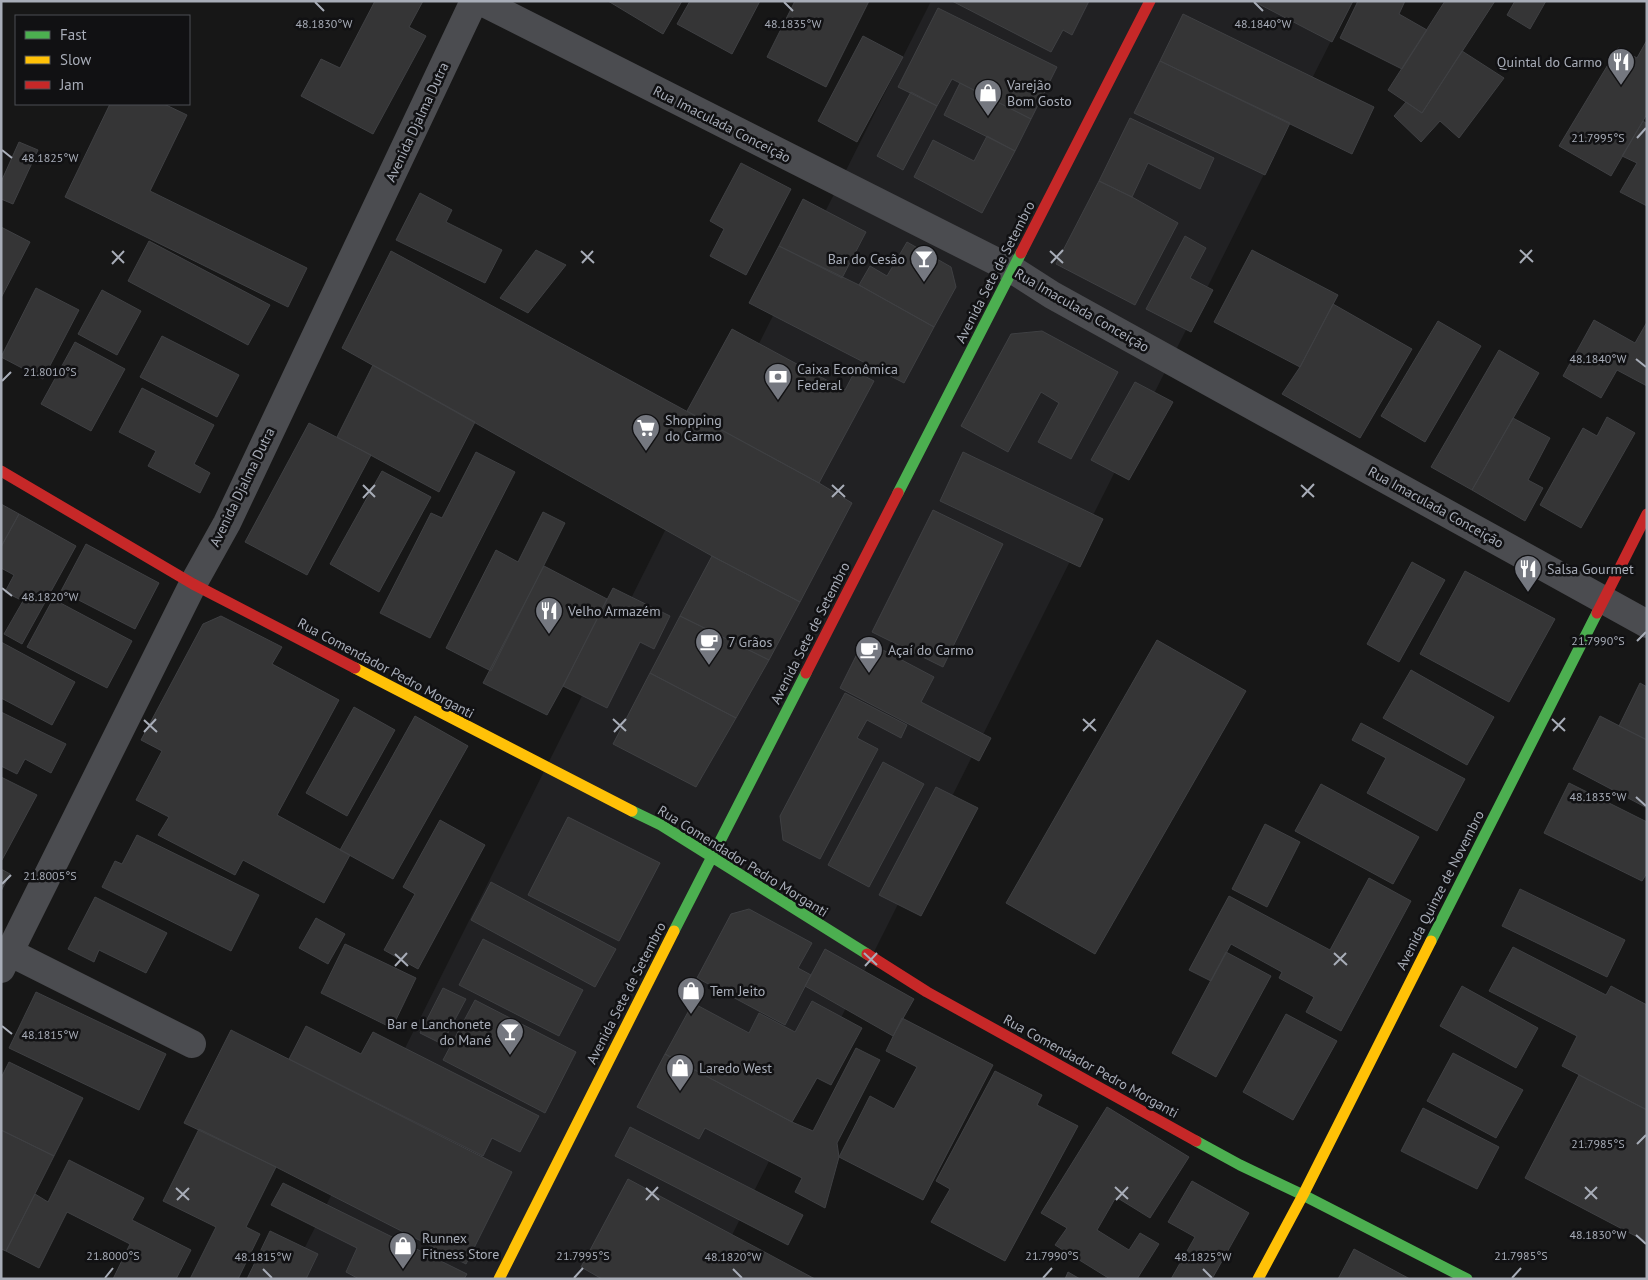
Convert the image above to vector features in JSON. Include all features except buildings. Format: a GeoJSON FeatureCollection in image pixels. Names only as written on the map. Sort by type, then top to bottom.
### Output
{"type":"FeatureCollection","features":[{"type":"Feature","properties":{"kind":"street","name":"Avenida Djalma Dutra"},"geometry":{"type":"LineString","coordinates":[[5,961],[193,584],[227,523],[474,1]]}},
{"type":"Feature","properties":{"kind":"street","name":"Rua Imaculada Conceição"},"geometry":{"type":"LineString","coordinates":[[480,1],[1013,270],[1052,295],[1647,624]]}},
{"type":"Feature","properties":{"kind":"street","name":"Avenida Sete de Setembro"},"geometry":{"type":"LineString","coordinates":[[499,1279],[1150,1]]}},
{"type":"Feature","properties":{"kind":"street","name":"Rua Comendador Pedro Morganti"},"geometry":{"type":"LineString","coordinates":[[1,471],[193,584],[661,826],[926,992],[1240,1165],[1304,1194],[1467,1279]]}},
{"type":"Feature","properties":{"kind":"street","name":"Avenida Quinze de Novembro"},"geometry":{"type":"LineString","coordinates":[[1258,1279],[1304,1194],[1647,514]]}},
{"type":"Feature","properties":{"kind":"street"},"geometry":{"type":"LineString","coordinates":[[5,961],[192,1044]]}},
{"type":"Feature","properties":{"kind":"shaded area"},"geometry":{"type":"Polygon","coordinates":[[[931,1],[1351,1],[710,1279],[289,1279],[931,1]]]}},
{"type":"Feature","properties":{"kind":"traffic: fast"},"geometry":{"type":"LineString","coordinates":[[898,493],[1021,253]]}},
{"type":"Feature","properties":{"kind":"traffic: fast"},"geometry":{"type":"LineString","coordinates":[[1431,941],[1597,613]]}},
{"type":"Feature","properties":{"kind":"traffic: fast"},"geometry":{"type":"LineString","coordinates":[[674,931],[806,673]]}},
{"type":"Feature","properties":{"kind":"traffic: fast"},"geometry":{"type":"LineString","coordinates":[[632,811],[661,825],[867,954]]}},
{"type":"Feature","properties":{"kind":"traffic: fast"},"geometry":{"type":"LineString","coordinates":[[1196,1141],[1467,1279]]}},
{"type":"Feature","properties":{"kind":"traffic: slow"},"geometry":{"type":"LineString","coordinates":[[355,668],[632,811]]}},
{"type":"Feature","properties":{"kind":"traffic: slow"},"geometry":{"type":"LineString","coordinates":[[499,1279],[674,931]]}},
{"type":"Feature","properties":{"kind":"traffic: slow"},"geometry":{"type":"LineString","coordinates":[[1258,1279],[1303,1195],[1431,941]]}},
{"type":"Feature","properties":{"kind":"traffic: jam"},"geometry":{"type":"LineString","coordinates":[[1021,253],[1150,1]]}},
{"type":"Feature","properties":{"kind":"traffic: jam"},"geometry":{"type":"LineString","coordinates":[[1,471],[193,584],[355,668]]}},
{"type":"Feature","properties":{"kind":"traffic: jam"},"geometry":{"type":"LineString","coordinates":[[806,673],[898,493]]}},
{"type":"Feature","properties":{"kind":"traffic: jam"},"geometry":{"type":"LineString","coordinates":[[1597,613],[1647,514]]}},
{"type":"Feature","properties":{"kind":"traffic: jam"},"geometry":{"type":"LineString","coordinates":[[867,954],[927,992],[1196,1141]]}},
{"type":"Feature","properties":{"kind":"place","name":"Quintal do Carmo"},"geometry":{"type":"Point","coordinates":[1621,86]}},
{"type":"Feature","properties":{"kind":"place","name":"Varejão Bom Gosto"},"geometry":{"type":"Point","coordinates":[988,117]}},
{"type":"Feature","properties":{"kind":"place","name":"Bar do Cesão"},"geometry":{"type":"Point","coordinates":[924,283]}},
{"type":"Feature","properties":{"kind":"place","name":"Caixa Econômica Federal"},"geometry":{"type":"Point","coordinates":[778,401]}},
{"type":"Feature","properties":{"kind":"place","name":"Shopping do Carmo"},"geometry":{"type":"Point","coordinates":[646,452]}},
{"type":"Feature","properties":{"kind":"place","name":"Salsa Gourmet"},"geometry":{"type":"Point","coordinates":[1528,593]}},
{"type":"Feature","properties":{"kind":"place","name":"Velho Armazém"},"geometry":{"type":"Point","coordinates":[549,635]}},
{"type":"Feature","properties":{"kind":"place","name":"7 Grãos"},"geometry":{"type":"Point","coordinates":[709,666]}},
{"type":"Feature","properties":{"kind":"place","name":"Açaí do Carmo"},"geometry":{"type":"Point","coordinates":[869,674]}},
{"type":"Feature","properties":{"kind":"place","name":"Tem Jeito"},"geometry":{"type":"Point","coordinates":[691,1015]}},
{"type":"Feature","properties":{"kind":"place","name":"Bar e Lanchonete do Mané"},"geometry":{"type":"Point","coordinates":[510,1056]}},
{"type":"Feature","properties":{"kind":"place","name":"Laredo West"},"geometry":{"type":"Point","coordinates":[680,1092]}},
{"type":"Feature","properties":{"kind":"place","name":"Runnex Fitness Store"},"geometry":{"type":"Point","coordinates":[403,1270]}}]}
